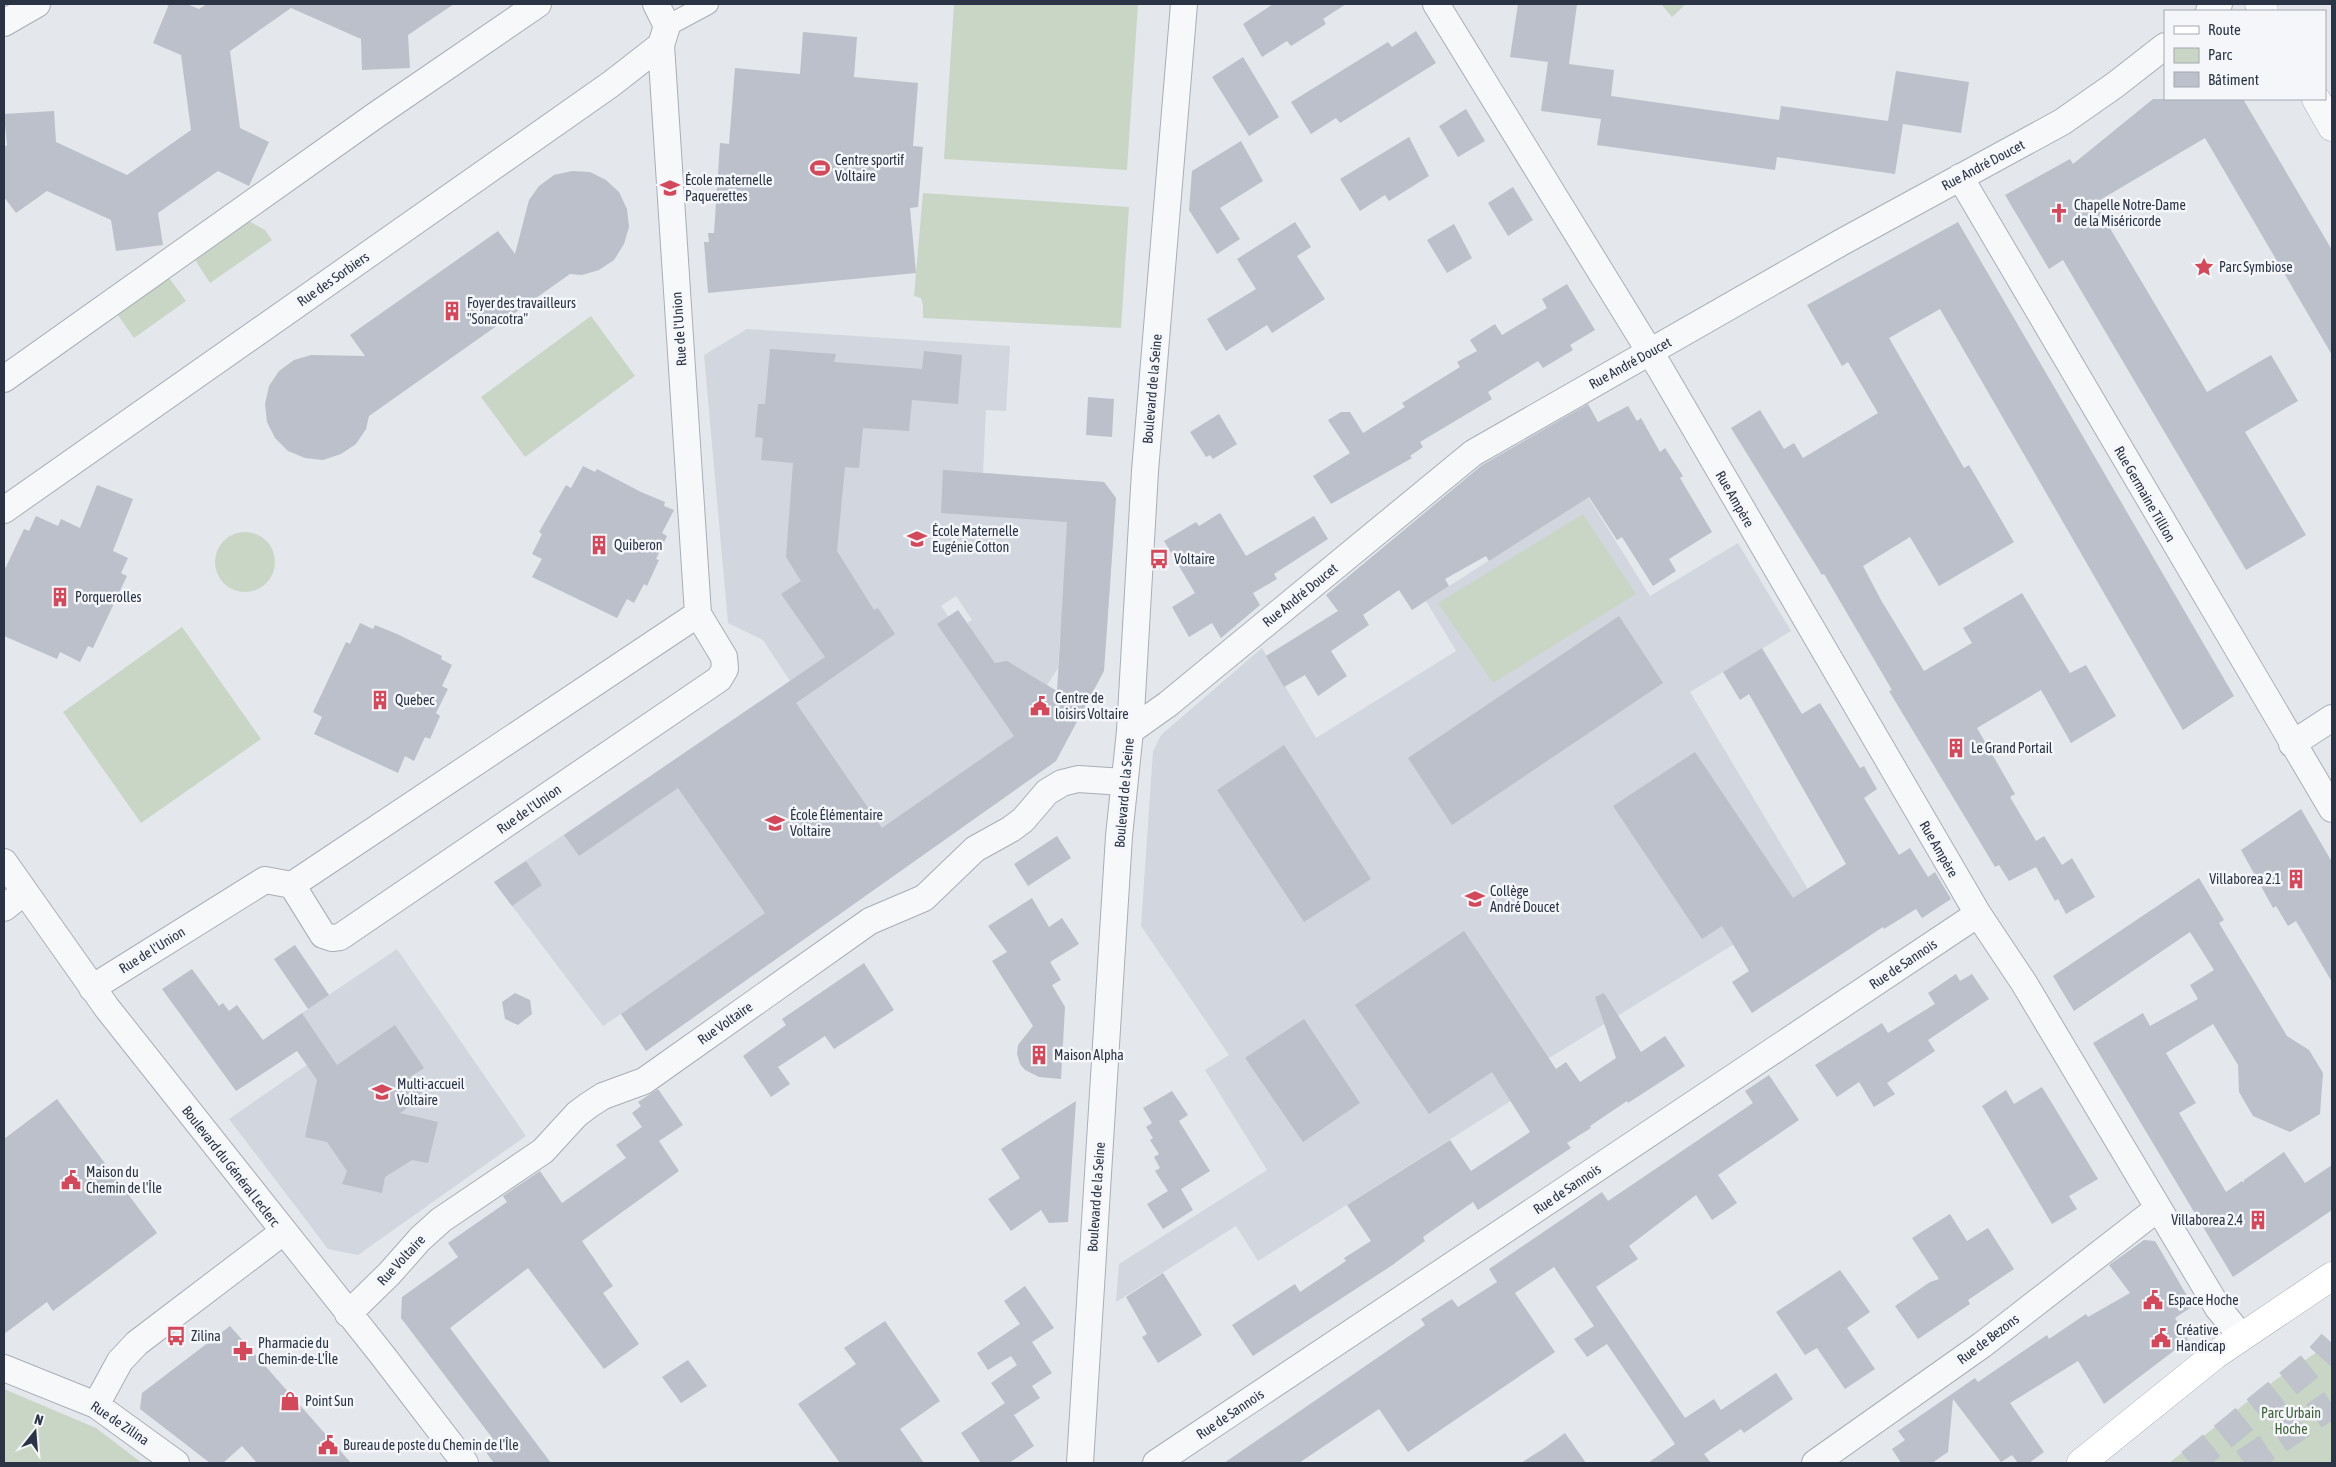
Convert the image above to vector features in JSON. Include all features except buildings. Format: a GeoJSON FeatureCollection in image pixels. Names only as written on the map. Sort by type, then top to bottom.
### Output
{"type":"FeatureCollection","features":[{"type":"Feature","properties":{"kind":"main road"},"geometry":{"type":"LineString","coordinates":[[2081,1463],[2215,1355],[2332,1276]]}},
{"type":"Feature","properties":{"kind":"street"},"geometry":{"type":"LineString","coordinates":[[4,23],[37,4]]}},
{"type":"Feature","properties":{"kind":"street"},"geometry":{"type":"LineString","coordinates":[[4,379],[384,109],[538,4]]}},
{"type":"Feature","properties":{"kind":"street"},"geometry":{"type":"LineString","coordinates":[[661,25],[708,4]]}},
{"type":"Feature","properties":{"kind":"street","name":"Boulevard de la Seine"},"geometry":{"type":"LineString","coordinates":[[1080,1463],[1124,782],[1130,731],[1145,471],[1184,4]]}},
{"type":"Feature","properties":{"kind":"street","name":"Rue Ampère"},"geometry":{"type":"LineString","coordinates":[[1436,4],[1649,352],[1978,914],[2024,983],[2157,1209],[2218,1308],[2242,1337]]}},
{"type":"Feature","properties":{"kind":"street","name":"Rue des Sorbiers"},"geometry":{"type":"LineString","coordinates":[[4,510],[603,89],[661,25]]}},
{"type":"Feature","properties":{"kind":"street","name":"Rue de l'Union"},"geometry":{"type":"LineString","coordinates":[[92,988],[264,880],[292,885],[323,935],[332,938],[340,937],[719,679],[725,669],[724,657],[698,614],[661,25]]}},
{"type":"Feature","properties":{"kind":"street","name":"Rue André Doucet"},"geometry":{"type":"LineString","coordinates":[[1130,731],[1168,704],[1473,453],[1960,177],[2062,122],[2115,85],[2164,47]]}},
{"type":"Feature","properties":{"kind":"street"},"geometry":{"type":"LineString","coordinates":[[2317,100],[2332,127]]}},
{"type":"Feature","properties":{"kind":"street","name":"Rue Germaine Tillion"},"geometry":{"type":"LineString","coordinates":[[1960,177],[2332,809]]}},
{"type":"Feature","properties":{"kind":"street"},"geometry":{"type":"LineString","coordinates":[[292,885],[698,614]]}},
{"type":"Feature","properties":{"kind":"street"},"geometry":{"type":"LineString","coordinates":[[2292,744],[2332,718]]}},
{"type":"Feature","properties":{"kind":"street","name":"Rue Voltaire"},"geometry":{"type":"LineString","coordinates":[[348,1314],[389,1274],[420,1239],[441,1220],[543,1151],[577,1114],[589,1105],[603,1096],[644,1081],[870,921],[924,898],[975,849],[1023,820],[1047,792],[1062,783],[1078,779],[1124,782]]}},
{"type":"Feature","properties":{"kind":"street","name":"Boulevard du Général Leclerc"},"geometry":{"type":"LineString","coordinates":[[4,862],[92,988],[283,1232],[383,1356],[465,1463]]}},
{"type":"Feature","properties":{"kind":"street"},"geometry":{"type":"LineString","coordinates":[[4,908],[24,892]]}},
{"type":"Feature","properties":{"kind":"street","name":"Rue de Sannois"},"geometry":{"type":"LineString","coordinates":[[1156,1463],[1978,914]]}},
{"type":"Feature","properties":{"kind":"street","name":"Rue de Bezons"},"geometry":{"type":"LineString","coordinates":[[1815,1463],[1982,1345],[2157,1209]]}},
{"type":"Feature","properties":{"kind":"street"},"geometry":{"type":"LineString","coordinates":[[96,1405],[120,1361],[137,1343],[283,1232]]}},
{"type":"Feature","properties":{"kind":"street","name":"Rue de Zilina"},"geometry":{"type":"LineString","coordinates":[[4,1368],[96,1405],[176,1463]]}},
{"type":"Feature","properties":{"kind":"shaded area"},"geometry":{"type":"Polygon","coordinates":[[[747,329],[1010,346],[1006,411],[986,410],[983,473],[1104,482],[1116,498],[1106,640],[1060,633],[1058,668],[1047,685],[1007,662],[995,663],[967,623],[972,620],[956,596],[941,606],[1052,764],[646,1051],[621,1014],[603,1026],[494,882],[790,681],[763,640],[728,623],[704,355],[747,329]]]}},
{"type":"Feature","properties":{"kind":"shaded area","name":"Collège André Doucet"},"geometry":{"type":"Polygon","coordinates":[[[1588,497],[1650,596],[1738,543],[1791,631],[1690,692],[1812,896],[1512,1081],[1520,1095],[1258,1261],[1236,1226],[1116,1302],[1119,1264],[1267,1170],[1205,1070],[1229,1055],[1141,926],[1153,751],[1161,735],[1262,648],[1316,738],[1456,651],[1426,601],[1588,497]]]}},
{"type":"Feature","properties":{"kind":"shaded area","name":"Multi-accueil Voltaire"},"geometry":{"type":"Polygon","coordinates":[[[397,949],[526,1136],[358,1255],[328,1249],[229,1119],[327,1051],[302,1013],[397,949]]]}},
{"type":"Feature","properties":{"kind":"green space"},"geometry":{"type":"Polygon","coordinates":[[[954,4],[1138,4],[1127,170],[944,159],[954,4]]]}},
{"type":"Feature","properties":{"kind":"green space"},"geometry":{"type":"Polygon","coordinates":[[[1661,4],[1686,4],[1672,17],[1661,4]]]}},
{"type":"Feature","properties":{"kind":"green space"},"geometry":{"type":"Polygon","coordinates":[[[923,193],[1129,207],[1121,328],[923,318],[921,298],[914,296],[923,193]]]}},
{"type":"Feature","properties":{"kind":"green space"},"geometry":{"type":"Polygon","coordinates":[[[245,219],[265,230],[272,240],[210,283],[192,255],[245,219]]]}},
{"type":"Feature","properties":{"kind":"green space"},"geometry":{"type":"Polygon","coordinates":[[[167,275],[186,301],[134,338],[115,311],[167,275]]]}},
{"type":"Feature","properties":{"kind":"green space"},"geometry":{"type":"Polygon","coordinates":[[[591,316],[635,376],[525,457],[481,397],[591,316]]]}},
{"type":"Feature","properties":{"kind":"green space"},"geometry":{"type":"Polygon","coordinates":[[[1583,514],[1636,594],[1493,683],[1438,603],[1583,514]]]}},
{"type":"Feature","properties":{"kind":"green space"},"geometry":{"type":"Polygon","coordinates":[[[245,532],[262,537],[270,545],[275,562],[270,579],[262,587],[245,592],[228,587],[220,579],[215,562],[220,545],[228,537],[245,532]]]}},
{"type":"Feature","properties":{"kind":"green space"},"geometry":{"type":"Polygon","coordinates":[[[182,627],[261,739],[141,823],[63,712],[182,627]]]}},
{"type":"Feature","properties":{"kind":"green space","name":"Parc Urbain Hoche"},"geometry":{"type":"Polygon","coordinates":[[[2332,1342],[2332,1463],[2169,1463],[2274,1381],[2332,1342]]]}},
{"type":"Feature","properties":{"kind":"green space"},"geometry":{"type":"Polygon","coordinates":[[[4,1389],[96,1428],[142,1463],[4,1463],[4,1389]]]}},
{"type":"Feature","properties":{"kind":"tunnel"},"geometry":{"type":"LineString","coordinates":[[2190,1463],[2316,1361],[2332,1343]]}},
{"type":"Feature","properties":{"kind":"tunnel"},"geometry":{"type":"LineString","coordinates":[[2244,1463],[2332,1404]]}},
{"type":"Feature","properties":{"kind":"place","name":"Centre sportif Voltaire"},"geometry":{"type":"Point","coordinates":[820,168]}},
{"type":"Feature","properties":{"kind":"place","name":"École maternelle Paquerettes"},"geometry":{"type":"Point","coordinates":[670,188]}},
{"type":"Feature","properties":{"kind":"place","name":"Chapelle Notre-Dame de la Miséricorde"},"geometry":{"type":"Point","coordinates":[2059,213]}},
{"type":"Feature","properties":{"kind":"place","name":"Parc Symbiose"},"geometry":{"type":"Point","coordinates":[2204,267]}},
{"type":"Feature","properties":{"kind":"place","name":"Foyer des travailleurs \"Sonacotra\""},"geometry":{"type":"Point","coordinates":[452,311]}},
{"type":"Feature","properties":{"kind":"place","name":"École Maternelle Eugénie Cotton"},"geometry":{"type":"Point","coordinates":[917,539]}},
{"type":"Feature","properties":{"kind":"place","name":"Quiberon"},"geometry":{"type":"Point","coordinates":[599,545]}},
{"type":"Feature","properties":{"kind":"place","name":"Voltaire"},"geometry":{"type":"Point","coordinates":[1159,559]}},
{"type":"Feature","properties":{"kind":"place","name":"Porquerolles"},"geometry":{"type":"Point","coordinates":[60,597]}},
{"type":"Feature","properties":{"kind":"place","name":"Quebec"},"geometry":{"type":"Point","coordinates":[380,700]}},
{"type":"Feature","properties":{"kind":"place","name":"Centre de loisirs Voltaire"},"geometry":{"type":"Point","coordinates":[1040,706]}},
{"type":"Feature","properties":{"kind":"place","name":"Le Grand Portail"},"geometry":{"type":"Point","coordinates":[1956,748]}},
{"type":"Feature","properties":{"kind":"place","name":"École Élémentaire Voltaire"},"geometry":{"type":"Point","coordinates":[775,823]}},
{"type":"Feature","properties":{"kind":"place","name":"Villaborea 2.1"},"geometry":{"type":"Point","coordinates":[2296,879]}},
{"type":"Feature","properties":{"kind":"place","name":"Collège André Doucet"},"geometry":{"type":"Point","coordinates":[1475,899]}},
{"type":"Feature","properties":{"kind":"place","name":"Maison Alpha"},"geometry":{"type":"Point","coordinates":[1039,1055]}},
{"type":"Feature","properties":{"kind":"place","name":"Multi-accueil Voltaire"},"geometry":{"type":"Point","coordinates":[382,1092]}},
{"type":"Feature","properties":{"kind":"place","name":"Maison du Chemin de l'Île"},"geometry":{"type":"Point","coordinates":[71,1180]}},
{"type":"Feature","properties":{"kind":"place","name":"Villaborea 2.4"},"geometry":{"type":"Point","coordinates":[2258,1220]}},
{"type":"Feature","properties":{"kind":"place","name":"Espace Hoche"},"geometry":{"type":"Point","coordinates":[2153,1300]}},
{"type":"Feature","properties":{"kind":"place","name":"Zilina"},"geometry":{"type":"Point","coordinates":[176,1336]}},
{"type":"Feature","properties":{"kind":"place","name":"Créative Handicap"},"geometry":{"type":"Point","coordinates":[2161,1338]}},
{"type":"Feature","properties":{"kind":"place","name":"Pharmacie du Chemin-de-L'Île"},"geometry":{"type":"Point","coordinates":[243,1351]}},
{"type":"Feature","properties":{"kind":"place","name":"Point Sun"},"geometry":{"type":"Point","coordinates":[290,1401]}},
{"type":"Feature","properties":{"kind":"place","name":"Bureau de poste du Chemin de l'Île"},"geometry":{"type":"Point","coordinates":[328,1445]}}]}
